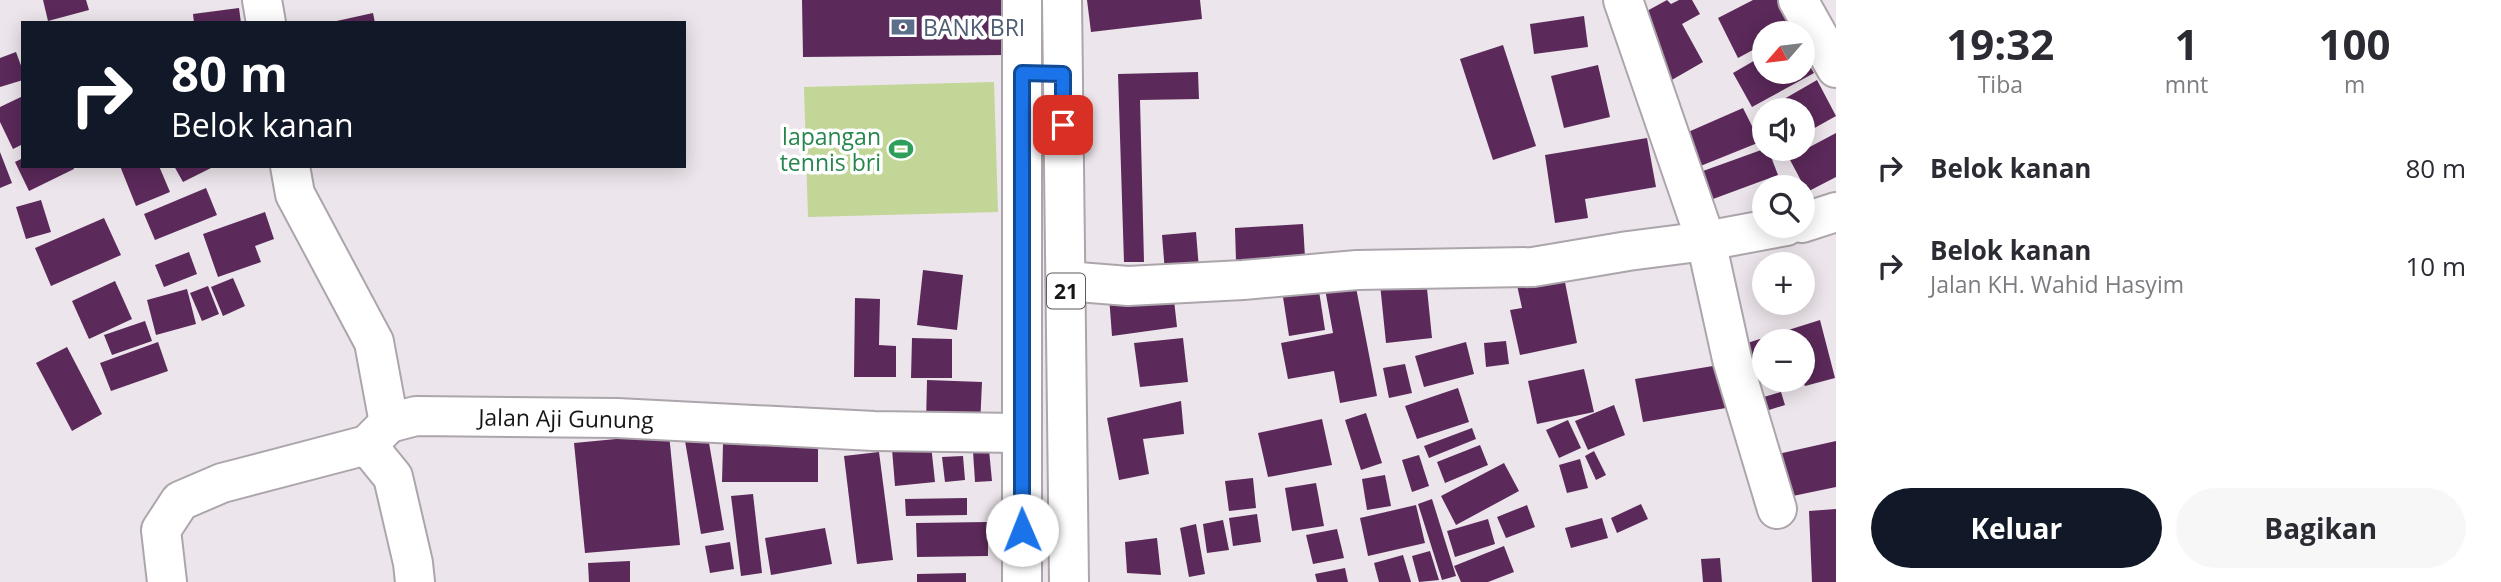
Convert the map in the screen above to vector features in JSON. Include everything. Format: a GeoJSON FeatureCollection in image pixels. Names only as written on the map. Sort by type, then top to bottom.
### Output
{"type":"FeatureCollection","features":[{"type":"Feature","properties":{"kind":"main road"},"geometry":{"type":"LineString","coordinates":[[262,0],[266,21]]}},
{"type":"Feature","properties":{"kind":"main road","name":"21"},"geometry":{"type":"LineString","coordinates":[[1022,0],[1022,582]]}},
{"type":"Feature","properties":{"kind":"main road","name":"21"},"geometry":{"type":"LineString","coordinates":[[1062,0],[1069,582]]}},
{"type":"Feature","properties":{"kind":"main road"},"geometry":{"type":"LineString","coordinates":[[1623,0],[1706,241],[1732,359],[1777,509]]}},
{"type":"Feature","properties":{"kind":"main road"},"geometry":{"type":"LineString","coordinates":[[1798,0],[1836,68]]}},
{"type":"Feature","properties":{"kind":"main road"},"geometry":{"type":"LineString","coordinates":[[1022,73],[1063,74]]}},
{"type":"Feature","properties":{"kind":"main road"},"geometry":{"type":"LineString","coordinates":[[290,168],[295,194],[373,342],[378,434],[393,477],[415,582]]}},
{"type":"Feature","properties":{"kind":"main road"},"geometry":{"type":"LineString","coordinates":[[1815,219],[1836,212]]}},
{"type":"Feature","properties":{"kind":"main road"},"geometry":{"type":"LineString","coordinates":[[1066,281],[1128,286],[1357,270],[1533,267],[1752,232]]}},
{"type":"Feature","properties":{"kind":"main road","name":"Jalan Aji Gunung"},"geometry":{"type":"LineString","coordinates":[[167,582],[161,530],[180,501],[222,483],[378,434],[416,416],[617,418],[874,431],[1021,433]]}},
{"type":"Feature","properties":{"kind":"green space","name":"lapangan tennis bri"},"geometry":{"type":"Polygon","coordinates":[[[994,82],[998,212],[808,217],[804,87],[994,82]]]}},
{"type":"Feature","properties":{"kind":"building"},"geometry":{"type":"Polygon","coordinates":[[[43,0],[86,0],[89,10],[48,21],[43,0]]]}},
{"type":"Feature","properties":{"kind":"building","name":"BANK BRI"},"geometry":{"type":"Polygon","coordinates":[[[802,0],[1004,0],[1005,55],[803,57],[802,0]]]}},
{"type":"Feature","properties":{"kind":"building"},"geometry":{"type":"Polygon","coordinates":[[[1087,0],[1200,0],[1202,19],[1091,32],[1087,0]]]}},
{"type":"Feature","properties":{"kind":"building"},"geometry":{"type":"Polygon","coordinates":[[[1667,0],[1671,4],[1679,0],[1692,0],[1700,14],[1682,24],[1703,62],[1670,81],[1636,17],[1667,0]]]}},
{"type":"Feature","properties":{"kind":"building"},"geometry":{"type":"Polygon","coordinates":[[[1753,0],[1785,0],[1796,21],[1752,21],[1752,50],[1738,58],[1718,18],[1753,0]]]}},
{"type":"Feature","properties":{"kind":"building"},"geometry":{"type":"Polygon","coordinates":[[[239,8],[241,21],[194,21],[193,14],[239,8]]]}},
{"type":"Feature","properties":{"kind":"building"},"geometry":{"type":"Polygon","coordinates":[[[373,13],[375,21],[337,21],[373,13]]]}},
{"type":"Feature","properties":{"kind":"building"},"geometry":{"type":"Polygon","coordinates":[[[1584,16],[1588,47],[1534,54],[1530,24],[1584,16]]]}},
{"type":"Feature","properties":{"kind":"building"},"geometry":{"type":"Polygon","coordinates":[[[1503,45],[1536,146],[1493,160],[1460,59],[1503,45]]]}},
{"type":"Feature","properties":{"kind":"building"},"geometry":{"type":"Polygon","coordinates":[[[16,52],[21,66],[21,81],[0,87],[0,58],[16,52]]]}},
{"type":"Feature","properties":{"kind":"building"},"geometry":{"type":"Polygon","coordinates":[[[1752,62],[1752,84],[1794,84],[1768,98],[1752,98],[1752,107],[1733,73],[1752,62]]]}},
{"type":"Feature","properties":{"kind":"building"},"geometry":{"type":"Polygon","coordinates":[[[1598,65],[1610,117],[1564,128],[1551,76],[1598,65]]]}},
{"type":"Feature","properties":{"kind":"building"},"geometry":{"type":"Polygon","coordinates":[[[1198,72],[1199,99],[1140,100],[1144,262],[1124,262],[1118,74],[1198,72]]]}},
{"type":"Feature","properties":{"kind":"building"},"geometry":{"type":"Polygon","coordinates":[[[1817,80],[1836,116],[1815,128],[1815,98],[1786,98],[1810,84],[1815,84],[1817,80]]]}},
{"type":"Feature","properties":{"kind":"building"},"geometry":{"type":"Polygon","coordinates":[[[21,97],[21,145],[13,149],[0,122],[0,107],[21,97]]]}},
{"type":"Feature","properties":{"kind":"building"},"geometry":{"type":"Polygon","coordinates":[[[1743,108],[1752,126],[1752,145],[1693,169],[1679,136],[1743,108]]]}},
{"type":"Feature","properties":{"kind":"building"},"geometry":{"type":"Polygon","coordinates":[[[1836,133],[1836,177],[1815,188],[1815,175],[1798,175],[1791,161],[1815,161],[1815,144],[1836,133]]]}},
{"type":"Feature","properties":{"kind":"building"},"geometry":{"type":"Polygon","coordinates":[[[1647,138],[1656,187],[1585,199],[1588,218],[1555,223],[1545,155],[1647,138]]]}},
{"type":"Feature","properties":{"kind":"building"},"geometry":{"type":"Polygon","coordinates":[[[0,152],[12,183],[0,188],[0,152]]]}},
{"type":"Feature","properties":{"kind":"building"},"geometry":{"type":"Polygon","coordinates":[[[1752,153],[1752,161],[1773,161],[1778,175],[1752,175],[1752,185],[1713,199],[1703,171],[1752,153]]]}},
{"type":"Feature","properties":{"kind":"building"},"geometry":{"type":"Polygon","coordinates":[[[21,159],[21,168],[74,169],[29,191],[15,162],[21,159]]]}},
{"type":"Feature","properties":{"kind":"building"},"geometry":{"type":"Polygon","coordinates":[[[121,168],[160,168],[170,192],[136,206],[121,168]]]}},
{"type":"Feature","properties":{"kind":"building"},"geometry":{"type":"Polygon","coordinates":[[[175,168],[211,168],[183,182],[175,168]]]}},
{"type":"Feature","properties":{"kind":"building"},"geometry":{"type":"Polygon","coordinates":[[[206,188],[217,215],[155,240],[144,214],[206,188]]]}},
{"type":"Feature","properties":{"kind":"building"},"geometry":{"type":"Polygon","coordinates":[[[41,200],[51,232],[26,239],[16,207],[41,200]]]}},
{"type":"Feature","properties":{"kind":"building"},"geometry":{"type":"Polygon","coordinates":[[[265,212],[274,239],[255,246],[261,262],[218,277],[203,234],[265,212]]]}},
{"type":"Feature","properties":{"kind":"building"},"geometry":{"type":"Polygon","coordinates":[[[104,218],[121,255],[51,286],[35,248],[104,218]]]}},
{"type":"Feature","properties":{"kind":"building"},"geometry":{"type":"Polygon","coordinates":[[[1303,224],[1305,257],[1236,261],[1235,228],[1303,224]]]}},
{"type":"Feature","properties":{"kind":"building"},"geometry":{"type":"Polygon","coordinates":[[[1196,232],[1199,269],[1165,272],[1162,235],[1196,232]]]}},
{"type":"Feature","properties":{"kind":"building"},"geometry":{"type":"Polygon","coordinates":[[[189,252],[197,274],[164,287],[155,265],[189,252]]]}},
{"type":"Feature","properties":{"kind":"building"},"geometry":{"type":"Polygon","coordinates":[[[1562,267],[1577,343],[1520,355],[1510,310],[1522,308],[1515,276],[1562,267]]]}},
{"type":"Feature","properties":{"kind":"building"},"geometry":{"type":"Polygon","coordinates":[[[1425,269],[1432,338],[1386,343],[1379,274],[1425,269]]]}},
{"type":"Feature","properties":{"kind":"building"},"geometry":{"type":"Polygon","coordinates":[[[923,270],[963,275],[957,330],[917,325],[923,270]]]}},
{"type":"Feature","properties":{"kind":"building"},"geometry":{"type":"Polygon","coordinates":[[[1353,272],[1377,396],[1340,403],[1334,371],[1288,379],[1281,343],[1333,333],[1323,278],[1353,272]]]}},
{"type":"Feature","properties":{"kind":"building"},"geometry":{"type":"Polygon","coordinates":[[[233,278],[245,306],[223,316],[211,287],[233,278]]]}},
{"type":"Feature","properties":{"kind":"building"},"geometry":{"type":"Polygon","coordinates":[[[1317,278],[1325,330],[1289,336],[1281,284],[1317,278]]]}},
{"type":"Feature","properties":{"kind":"building"},"geometry":{"type":"Polygon","coordinates":[[[115,281],[132,319],[89,339],[72,301],[115,281]]]}},
{"type":"Feature","properties":{"kind":"building"},"geometry":{"type":"Polygon","coordinates":[[[208,286],[219,314],[202,321],[190,293],[208,286]]]}},
{"type":"Feature","properties":{"kind":"building"},"geometry":{"type":"Polygon","coordinates":[[[187,289],[196,324],[156,335],[147,300],[187,289]]]}},
{"type":"Feature","properties":{"kind":"building"},"geometry":{"type":"Polygon","coordinates":[[[1173,291],[1177,327],[1112,336],[1109,296],[1173,291]]]}},
{"type":"Feature","properties":{"kind":"building"},"geometry":{"type":"Polygon","coordinates":[[[855,298],[880,299],[879,345],[896,346],[896,377],[854,377],[855,298]]]}},
{"type":"Feature","properties":{"kind":"building"},"geometry":{"type":"Polygon","coordinates":[[[1820,320],[1835,378],[1815,383],[1815,329],[1792,329],[1820,320]]]}},
{"type":"Feature","properties":{"kind":"building"},"geometry":{"type":"Polygon","coordinates":[[[145,321],[152,341],[112,355],[104,335],[145,321]]]}},
{"type":"Feature","properties":{"kind":"building"},"geometry":{"type":"Polygon","coordinates":[[[912,338],[952,339],[952,378],[911,378],[912,338]]]}},
{"type":"Feature","properties":{"kind":"building"},"geometry":{"type":"Polygon","coordinates":[[[1183,338],[1188,382],[1140,387],[1134,343],[1183,338]]]}},
{"type":"Feature","properties":{"kind":"building"},"geometry":{"type":"Polygon","coordinates":[[[1506,341],[1509,364],[1486,367],[1484,343],[1506,341]]]}},
{"type":"Feature","properties":{"kind":"building"},"geometry":{"type":"Polygon","coordinates":[[[1752,341],[1752,373],[1744,344],[1752,341]]]}},
{"type":"Feature","properties":{"kind":"building"},"geometry":{"type":"Polygon","coordinates":[[[158,342],[168,371],[111,391],[100,363],[158,342]]]}},
{"type":"Feature","properties":{"kind":"building"},"geometry":{"type":"Polygon","coordinates":[[[1466,342],[1474,374],[1424,387],[1415,356],[1466,342]]]}},
{"type":"Feature","properties":{"kind":"building"},"geometry":{"type":"Polygon","coordinates":[[[67,347],[102,414],[72,431],[36,363],[67,347]]]}},
{"type":"Feature","properties":{"kind":"building"},"geometry":{"type":"Polygon","coordinates":[[[1405,364],[1412,393],[1389,398],[1383,368],[1405,364]]]}},
{"type":"Feature","properties":{"kind":"building"},"geometry":{"type":"Polygon","coordinates":[[[1719,365],[1726,408],[1643,422],[1635,379],[1719,365]]]}},
{"type":"Feature","properties":{"kind":"building"},"geometry":{"type":"Polygon","coordinates":[[[1584,369],[1594,412],[1537,424],[1528,381],[1584,369]]]}},
{"type":"Feature","properties":{"kind":"building"},"geometry":{"type":"Polygon","coordinates":[[[927,380],[982,382],[980,426],[926,423],[927,380]]]}},
{"type":"Feature","properties":{"kind":"building"},"geometry":{"type":"Polygon","coordinates":[[[1458,388],[1469,422],[1417,439],[1405,406],[1458,388]]]}},
{"type":"Feature","properties":{"kind":"building"},"geometry":{"type":"Polygon","coordinates":[[[1781,392],[1785,405],[1753,415],[1750,401],[1781,392]]]}},
{"type":"Feature","properties":{"kind":"building"},"geometry":{"type":"Polygon","coordinates":[[[1181,401],[1184,434],[1143,439],[1149,474],[1119,480],[1107,418],[1181,401]]]}},
{"type":"Feature","properties":{"kind":"building"},"geometry":{"type":"Polygon","coordinates":[[[1614,405],[1625,435],[1588,450],[1575,421],[1614,405]]]}},
{"type":"Feature","properties":{"kind":"building"},"geometry":{"type":"Polygon","coordinates":[[[1366,413],[1382,463],[1361,470],[1345,420],[1366,413]]]}},
{"type":"Feature","properties":{"kind":"building"},"geometry":{"type":"Polygon","coordinates":[[[1322,419],[1332,465],[1268,477],[1258,433],[1322,419]]]}},
{"type":"Feature","properties":{"kind":"building"},"geometry":{"type":"Polygon","coordinates":[[[1568,420],[1581,448],[1559,458],[1546,430],[1568,420]]]}},
{"type":"Feature","properties":{"kind":"building"},"geometry":{"type":"Polygon","coordinates":[[[1472,428],[1476,439],[1429,458],[1424,446],[1472,428]]]}},
{"type":"Feature","properties":{"kind":"building"},"geometry":{"type":"Polygon","coordinates":[[[669,434],[680,545],[585,553],[574,443],[669,434]]]}},
{"type":"Feature","properties":{"kind":"building"},"geometry":{"type":"Polygon","coordinates":[[[708,437],[724,530],[701,534],[685,441],[708,437]]]}},
{"type":"Feature","properties":{"kind":"building"},"geometry":{"type":"Polygon","coordinates":[[[1836,441],[1836,487],[1788,497],[1778,454],[1836,441]]]}},
{"type":"Feature","properties":{"kind":"building"},"geometry":{"type":"Polygon","coordinates":[[[723,444],[818,445],[818,482],[722,482],[723,444]]]}},
{"type":"Feature","properties":{"kind":"building"},"geometry":{"type":"Polygon","coordinates":[[[931,445],[935,482],[895,486],[892,449],[931,445]]]}},
{"type":"Feature","properties":{"kind":"building"},"geometry":{"type":"Polygon","coordinates":[[[1480,445],[1488,465],[1445,483],[1437,462],[1480,445]]]}},
{"type":"Feature","properties":{"kind":"building"},"geometry":{"type":"Polygon","coordinates":[[[989,450],[992,481],[975,482],[973,451],[989,450]]]}},
{"type":"Feature","properties":{"kind":"building"},"geometry":{"type":"Polygon","coordinates":[[[1594,451],[1606,475],[1596,480],[1585,456],[1594,451]]]}},
{"type":"Feature","properties":{"kind":"building"},"geometry":{"type":"Polygon","coordinates":[[[879,452],[893,560],[857,564],[844,456],[879,452]]]}},
{"type":"Feature","properties":{"kind":"building"},"geometry":{"type":"Polygon","coordinates":[[[1419,455],[1429,486],[1412,492],[1402,460],[1419,455]]]}},
{"type":"Feature","properties":{"kind":"building"},"geometry":{"type":"Polygon","coordinates":[[[963,456],[965,480],[945,482],[942,457],[963,456]]]}},
{"type":"Feature","properties":{"kind":"building"},"geometry":{"type":"Polygon","coordinates":[[[1580,459],[1588,488],[1567,493],[1559,465],[1580,459]]]}},
{"type":"Feature","properties":{"kind":"building"},"geometry":{"type":"Polygon","coordinates":[[[1504,463],[1519,491],[1456,525],[1441,496],[1504,463]]]}},
{"type":"Feature","properties":{"kind":"building"},"geometry":{"type":"Polygon","coordinates":[[[1385,475],[1391,506],[1367,510],[1362,479],[1385,475]]]}},
{"type":"Feature","properties":{"kind":"building"},"geometry":{"type":"Polygon","coordinates":[[[1253,478],[1256,508],[1229,511],[1225,481],[1253,478]]]}},
{"type":"Feature","properties":{"kind":"building"},"geometry":{"type":"Polygon","coordinates":[[[1316,483],[1324,526],[1292,531],[1285,488],[1316,483]]]}},
{"type":"Feature","properties":{"kind":"building"},"geometry":{"type":"Polygon","coordinates":[[[753,494],[762,573],[741,576],[731,496],[753,494]]]}},
{"type":"Feature","properties":{"kind":"building"},"geometry":{"type":"Polygon","coordinates":[[[967,498],[967,515],[906,516],[905,499],[967,498]]]}},
{"type":"Feature","properties":{"kind":"building"},"geometry":{"type":"Polygon","coordinates":[[[1432,499],[1456,576],[1442,580],[1418,504],[1432,499]]]}},
{"type":"Feature","properties":{"kind":"building"},"geometry":{"type":"Polygon","coordinates":[[[1641,504],[1648,519],[1617,533],[1611,518],[1641,504]]]}},
{"type":"Feature","properties":{"kind":"building"},"geometry":{"type":"Polygon","coordinates":[[[1416,505],[1425,543],[1368,556],[1360,518],[1416,505]]]}},
{"type":"Feature","properties":{"kind":"building"},"geometry":{"type":"Polygon","coordinates":[[[1527,505],[1535,527],[1506,538],[1497,517],[1527,505]]]}},
{"type":"Feature","properties":{"kind":"building"},"geometry":{"type":"Polygon","coordinates":[[[1836,509],[1836,582],[1812,582],[1809,511],[1836,509]]]}},
{"type":"Feature","properties":{"kind":"building"},"geometry":{"type":"Polygon","coordinates":[[[1257,514],[1261,542],[1233,546],[1229,518],[1257,514]]]}},
{"type":"Feature","properties":{"kind":"building"},"geometry":{"type":"Polygon","coordinates":[[[1602,518],[1608,538],[1571,548],[1565,528],[1602,518]]]}},
{"type":"Feature","properties":{"kind":"building"},"geometry":{"type":"Polygon","coordinates":[[[1488,519],[1495,544],[1455,557],[1447,531],[1488,519]]]}},
{"type":"Feature","properties":{"kind":"building"},"geometry":{"type":"Polygon","coordinates":[[[1223,520],[1229,550],[1207,553],[1203,524],[1223,520]]]}},
{"type":"Feature","properties":{"kind":"building"},"geometry":{"type":"Polygon","coordinates":[[[988,522],[988,556],[917,557],[916,523],[988,522]]]}},
{"type":"Feature","properties":{"kind":"building"},"geometry":{"type":"Polygon","coordinates":[[[1196,524],[1205,574],[1189,577],[1180,528],[1196,524]]]}},
{"type":"Feature","properties":{"kind":"building"},"geometry":{"type":"Polygon","coordinates":[[[825,528],[832,564],[771,575],[765,538],[825,528]]]}},
{"type":"Feature","properties":{"kind":"building"},"geometry":{"type":"Polygon","coordinates":[[[1337,529],[1344,558],[1313,564],[1306,535],[1337,529]]]}},
{"type":"Feature","properties":{"kind":"building"},"geometry":{"type":"Polygon","coordinates":[[[1157,538],[1161,575],[1127,573],[1125,542],[1157,538]]]}},
{"type":"Feature","properties":{"kind":"building"},"geometry":{"type":"Polygon","coordinates":[[[730,542],[734,569],[710,573],[705,546],[730,542]]]}},
{"type":"Feature","properties":{"kind":"building"},"geometry":{"type":"Polygon","coordinates":[[[1504,546],[1514,572],[1488,582],[1461,582],[1454,566],[1504,546]]]}},
{"type":"Feature","properties":{"kind":"building"},"geometry":{"type":"Polygon","coordinates":[[[1430,551],[1439,580],[1419,582],[1412,556],[1430,551]]]}},
{"type":"Feature","properties":{"kind":"building"},"geometry":{"type":"Polygon","coordinates":[[[1403,555],[1411,582],[1379,582],[1374,563],[1403,555]]]}},
{"type":"Feature","properties":{"kind":"building"},"geometry":{"type":"Polygon","coordinates":[[[1720,558],[1722,582],[1703,582],[1701,559],[1720,558]]]}},
{"type":"Feature","properties":{"kind":"building"},"geometry":{"type":"Polygon","coordinates":[[[630,561],[630,582],[589,582],[588,563],[630,561]]]}},
{"type":"Feature","properties":{"kind":"building"},"geometry":{"type":"Polygon","coordinates":[[[1345,568],[1348,582],[1317,582],[1315,574],[1345,568]]]}},
{"type":"Feature","properties":{"kind":"building"},"geometry":{"type":"Polygon","coordinates":[[[966,573],[966,582],[917,582],[917,574],[966,573]]]}},
{"type":"Feature","properties":{"kind":"place","name":"BANK BRI"},"geometry":{"type":"Point","coordinates":[903,27]}},
{"type":"Feature","properties":{"kind":"place","name":"lapangan tennis bri"},"geometry":{"type":"Point","coordinates":[901,149]}},
{"type":"Feature","properties":{"kind":"route"},"geometry":{"type":"LineString","coordinates":[[1022,530],[1022,73],[1063,74],[1063,125]]}}]}
